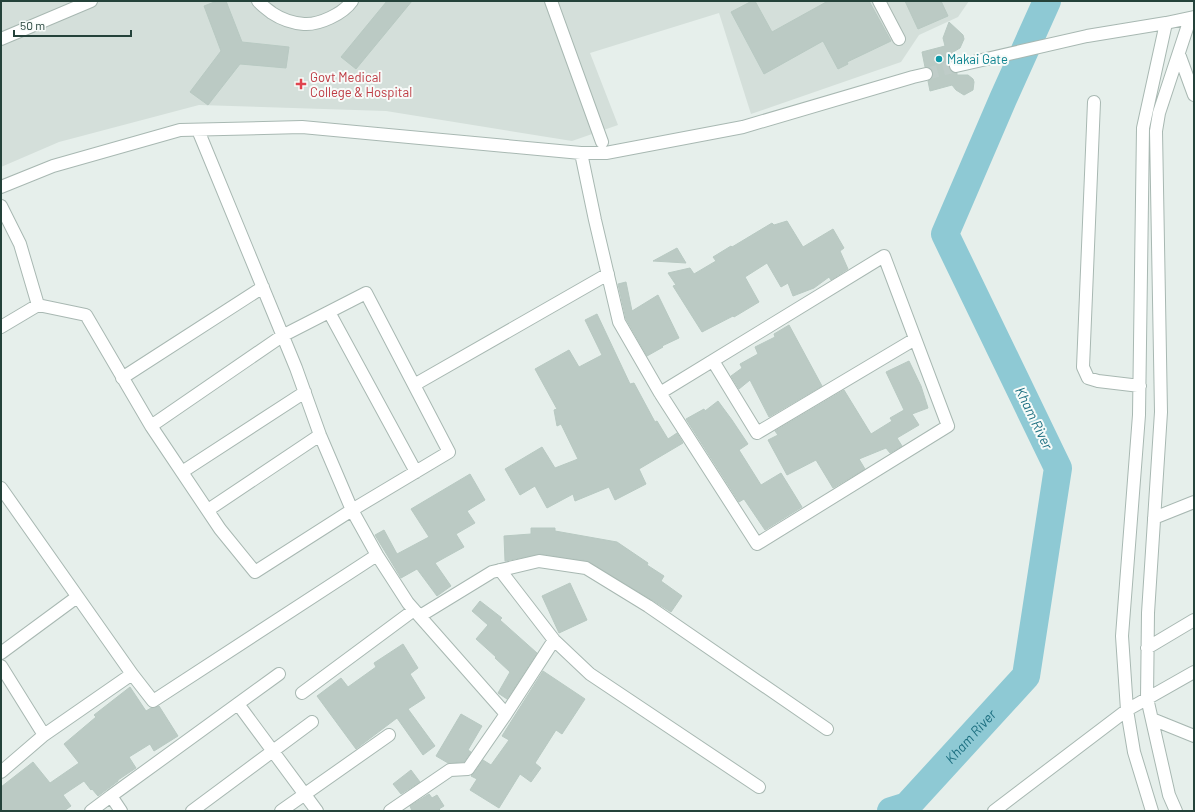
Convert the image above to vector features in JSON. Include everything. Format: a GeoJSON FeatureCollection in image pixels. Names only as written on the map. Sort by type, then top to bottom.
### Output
{"type":"FeatureCollection","features":[{"type":"Feature","properties":{"kind":"street"},"geometry":{"type":"LineString","coordinates":[[1,39],[91,1]]}},
{"type":"Feature","properties":{"kind":"street"},"geometry":{"type":"LineString","coordinates":[[258,1],[261,6],[281,19],[304,24],[328,19],[348,6],[352,1]]}},
{"type":"Feature","properties":{"kind":"street"},"geometry":{"type":"LineString","coordinates":[[551,1],[602,142]]}},
{"type":"Feature","properties":{"kind":"street"},"geometry":{"type":"LineString","coordinates":[[879,1],[899,39]]}},
{"type":"Feature","properties":{"kind":"street"},"geometry":{"type":"LineString","coordinates":[[956,66],[1087,36],[1192,18]]}},
{"type":"Feature","properties":{"kind":"street"},"geometry":{"type":"LineString","coordinates":[[1176,811],[1169,795],[1147,698],[1148,613],[1161,412],[1156,131],[1159,113],[1178,54],[1192,18]]}},
{"type":"Feature","properties":{"kind":"street"},"geometry":{"type":"LineString","coordinates":[[1152,811],[1134,752],[1127,710],[1122,636],[1139,415],[1143,128],[1166,23]]}},
{"type":"Feature","properties":{"kind":"street"},"geometry":{"type":"LineString","coordinates":[[1178,54],[1194,95]]}},
{"type":"Feature","properties":{"kind":"street"},"geometry":{"type":"LineString","coordinates":[[1,187],[53,166],[180,130],[302,127],[581,153],[606,153],[743,127],[926,74]]}},
{"type":"Feature","properties":{"kind":"street"},"geometry":{"type":"LineString","coordinates":[[1094,102],[1083,367],[1088,378],[1098,381],[1140,386]]}},
{"type":"Feature","properties":{"kind":"street"},"geometry":{"type":"LineString","coordinates":[[198,130],[263,287],[305,392],[320,435],[352,510],[377,555],[408,603],[506,714]]}},
{"type":"Feature","properties":{"kind":"street"},"geometry":{"type":"LineString","coordinates":[[581,153],[619,322],[660,393],[757,544],[948,426],[884,256],[660,393]]}},
{"type":"Feature","properties":{"kind":"street"},"geometry":{"type":"LineString","coordinates":[[1,206],[20,244],[38,306]]}},
{"type":"Feature","properties":{"kind":"street"},"geometry":{"type":"LineString","coordinates":[[414,385],[608,274]]}},
{"type":"Feature","properties":{"kind":"street"},"geometry":{"type":"LineString","coordinates":[[122,378],[263,287]]}},
{"type":"Feature","properties":{"kind":"street"},"geometry":{"type":"LineString","coordinates":[[1,327],[38,306],[86,315],[151,426],[220,529],[255,572],[352,510],[449,452],[366,293],[282,336],[151,426]]}},
{"type":"Feature","properties":{"kind":"street"},"geometry":{"type":"LineString","coordinates":[[328,312],[416,472]]}},
{"type":"Feature","properties":{"kind":"street"},"geometry":{"type":"LineString","coordinates":[[713,361],[757,433],[915,339]]}},
{"type":"Feature","properties":{"kind":"street"},"geometry":{"type":"LineString","coordinates":[[182,472],[305,392]]}},
{"type":"Feature","properties":{"kind":"street"},"geometry":{"type":"LineString","coordinates":[[208,510],[320,435]]}},
{"type":"Feature","properties":{"kind":"street"},"geometry":{"type":"LineString","coordinates":[[1,488],[77,597],[153,701],[377,555]]}},
{"type":"Feature","properties":{"kind":"street"},"geometry":{"type":"LineString","coordinates":[[1154,518],[1194,502]]}},
{"type":"Feature","properties":{"kind":"street"},"geometry":{"type":"LineString","coordinates":[[302,693],[417,613],[492,572],[539,561],[586,568],[648,606],[827,729]]}},
{"type":"Feature","properties":{"kind":"street"},"geometry":{"type":"LineString","coordinates":[[500,570],[554,640],[590,674],[759,788]]}},
{"type":"Feature","properties":{"kind":"street"},"geometry":{"type":"LineString","coordinates":[[1,653],[77,597]]}},
{"type":"Feature","properties":{"kind":"street"},"geometry":{"type":"LineString","coordinates":[[1147,648],[1194,620]]}},
{"type":"Feature","properties":{"kind":"street"},"geometry":{"type":"LineString","coordinates":[[390,811],[450,770],[468,769],[554,640]]}},
{"type":"Feature","properties":{"kind":"street"},"geometry":{"type":"LineString","coordinates":[[1,666],[44,735]]}},
{"type":"Feature","properties":{"kind":"street"},"geometry":{"type":"LineString","coordinates":[[994,811],[1127,710],[1194,672]]}},
{"type":"Feature","properties":{"kind":"street"},"geometry":{"type":"LineString","coordinates":[[1,772],[44,735],[132,674]]}},
{"type":"Feature","properties":{"kind":"street"},"geometry":{"type":"LineString","coordinates":[[91,811],[279,674]]}},
{"type":"Feature","properties":{"kind":"street"},"geometry":{"type":"LineString","coordinates":[[238,704],[317,811]]}},
{"type":"Feature","properties":{"kind":"street"},"geometry":{"type":"LineString","coordinates":[[1152,720],[1194,736]]}},
{"type":"Feature","properties":{"kind":"street"},"geometry":{"type":"LineString","coordinates":[[192,811],[312,722]]}},
{"type":"Feature","properties":{"kind":"street"},"geometry":{"type":"LineString","coordinates":[[281,811],[389,735]]}},
{"type":"Feature","properties":{"kind":"street"},"geometry":{"type":"LineString","coordinates":[[111,796],[121,811]]}},
{"type":"Feature","properties":{"kind":"shaded area","name":"Govt Medical College & Hospital"},"geometry":{"type":"Polygon","coordinates":[[[1,1],[969,1],[958,17],[919,35],[901,62],[751,114],[719,13],[590,53],[618,125],[572,141],[386,111],[199,105],[59,142],[1,167],[1,1]]]}},
{"type":"Feature","properties":{"kind":"building"},"geometry":{"type":"Polygon","coordinates":[[[217,1],[226,1],[242,42],[289,47],[286,68],[240,64],[208,105],[190,92],[221,51],[204,6],[217,1]]]}},
{"type":"Feature","properties":{"kind":"building"},"geometry":{"type":"Polygon","coordinates":[[[387,1],[412,1],[356,69],[341,57],[387,1]]]}},
{"type":"Feature","properties":{"kind":"building"},"geometry":{"type":"Polygon","coordinates":[[[752,1],[755,1],[772,32],[828,1],[869,1],[891,41],[847,62],[848,64],[838,69],[823,41],[764,74],[731,12],[752,1]]]}},
{"type":"Feature","properties":{"kind":"building"},"geometry":{"type":"Polygon","coordinates":[[[905,1],[941,1],[948,16],[918,29],[905,1]]]}},
{"type":"Feature","properties":{"kind":"building","name":"Makai Gate"},"geometry":{"type":"Polygon","coordinates":[[[949,22],[963,35],[964,39],[960,48],[953,52],[954,59],[949,63],[949,68],[951,71],[957,73],[957,75],[968,75],[974,82],[973,90],[964,95],[956,90],[952,85],[930,91],[928,81],[931,79],[933,73],[931,69],[925,67],[922,52],[945,46],[943,38],[949,22]]]}},
{"type":"Feature","properties":{"kind":"building"},"geometry":{"type":"Polygon","coordinates":[[[787,221],[803,247],[833,229],[844,248],[840,251],[848,269],[831,280],[829,277],[814,288],[793,296],[788,283],[781,287],[767,263],[745,277],[759,302],[734,317],[733,316],[702,332],[673,286],[676,285],[668,273],[690,268],[694,274],[716,261],[713,257],[731,246],[732,247],[772,223],[774,225],[787,221]]]}},
{"type":"Feature","properties":{"kind":"building"},"geometry":{"type":"Polygon","coordinates":[[[677,248],[686,263],[653,261],[677,248]]]}},
{"type":"Feature","properties":{"kind":"building"},"geometry":{"type":"Polygon","coordinates":[[[626,282],[632,311],[658,295],[679,338],[662,346],[663,347],[647,356],[626,319],[618,284],[626,282]]]}},
{"type":"Feature","properties":{"kind":"building"},"geometry":{"type":"Polygon","coordinates":[[[597,314],[630,384],[634,383],[655,422],[657,421],[668,439],[677,433],[683,443],[639,469],[646,484],[615,500],[609,487],[575,501],[573,494],[547,508],[535,486],[520,495],[505,469],[542,447],[555,468],[578,459],[561,424],[557,426],[554,410],[557,409],[535,369],[569,350],[579,367],[602,355],[585,320],[597,314]]]}},
{"type":"Feature","properties":{"kind":"building"},"geometry":{"type":"Polygon","coordinates":[[[789,325],[822,386],[769,417],[750,380],[739,389],[731,376],[742,368],[740,364],[758,354],[755,347],[775,337],[774,334],[789,325]]]}},
{"type":"Feature","properties":{"kind":"building"},"geometry":{"type":"Polygon","coordinates":[[[909,361],[921,386],[928,408],[912,414],[919,425],[897,438],[902,446],[890,453],[886,448],[859,459],[865,469],[833,488],[816,460],[787,475],[768,440],[778,435],[775,431],[844,390],[871,434],[892,421],[890,418],[904,410],[886,372],[909,361]]]}},
{"type":"Feature","properties":{"kind":"building"},"geometry":{"type":"Polygon","coordinates":[[[718,401],[748,444],[739,450],[761,485],[781,473],[802,507],[765,530],[744,499],[739,502],[686,419],[704,409],[705,411],[718,401]]]}},
{"type":"Feature","properties":{"kind":"building"},"geometry":{"type":"Polygon","coordinates":[[[470,474],[485,500],[467,511],[475,523],[456,534],[464,547],[435,563],[451,586],[437,596],[417,569],[401,578],[375,535],[384,530],[397,554],[429,537],[411,509],[470,474]]]}},
{"type":"Feature","properties":{"kind":"building"},"geometry":{"type":"Polygon","coordinates":[[[531,528],[555,528],[555,531],[617,542],[664,576],[661,581],[682,596],[671,612],[587,561],[540,554],[505,561],[504,536],[531,534],[531,528]]]}},
{"type":"Feature","properties":{"kind":"building"},"geometry":{"type":"Polygon","coordinates":[[[570,583],[587,620],[559,633],[542,596],[570,583]]]}},
{"type":"Feature","properties":{"kind":"building"},"geometry":{"type":"Polygon","coordinates":[[[480,601],[502,618],[500,620],[537,653],[507,699],[498,693],[510,672],[476,639],[488,625],[472,611],[480,601]]]}},
{"type":"Feature","properties":{"kind":"building"},"geometry":{"type":"Polygon","coordinates":[[[403,644],[418,668],[410,674],[425,698],[408,709],[435,746],[423,755],[397,718],[356,749],[317,696],[341,678],[348,687],[376,667],[374,663],[403,644]]]}},
{"type":"Feature","properties":{"kind":"building"},"geometry":{"type":"Polygon","coordinates":[[[543,671],[585,699],[562,734],[556,730],[535,763],[541,768],[531,782],[520,774],[499,808],[470,790],[477,779],[471,776],[483,760],[491,765],[509,740],[502,736],[543,671]]]}},
{"type":"Feature","properties":{"kind":"building"},"geometry":{"type":"Polygon","coordinates":[[[130,687],[146,711],[159,706],[178,736],[154,751],[150,744],[129,757],[136,768],[98,796],[84,781],[63,795],[71,806],[64,811],[1,811],[1,787],[33,762],[50,783],[79,763],[64,744],[96,717],[94,715],[130,687]]]}},
{"type":"Feature","properties":{"kind":"building"},"geometry":{"type":"Polygon","coordinates":[[[461,714],[482,726],[468,750],[471,752],[464,762],[448,763],[436,756],[461,714]]]}},
{"type":"Feature","properties":{"kind":"building"},"geometry":{"type":"Polygon","coordinates":[[[411,770],[420,782],[401,794],[393,784],[411,770]]]}},
{"type":"Feature","properties":{"kind":"building"},"geometry":{"type":"Polygon","coordinates":[[[429,794],[432,798],[437,795],[444,806],[439,809],[441,811],[412,811],[410,806],[429,794]]]}},
{"type":"Feature","properties":{"kind":"waterway","name":"Kham River"},"geometry":{"type":"LineString","coordinates":[[891,811],[907,806],[1026,676],[1058,468],[945,234],[1047,1]]}},
{"type":"Feature","properties":{"kind":"tunnel"},"geometry":{"type":"LineString","coordinates":[[926,74],[956,66]]}},
{"type":"Feature","properties":{"kind":"place","name":"Makai Gate"},"geometry":{"type":"Point","coordinates":[939,59]}},
{"type":"Feature","properties":{"kind":"place","name":"Govt Medical College & Hospital"},"geometry":{"type":"Point","coordinates":[301,84]}}]}
